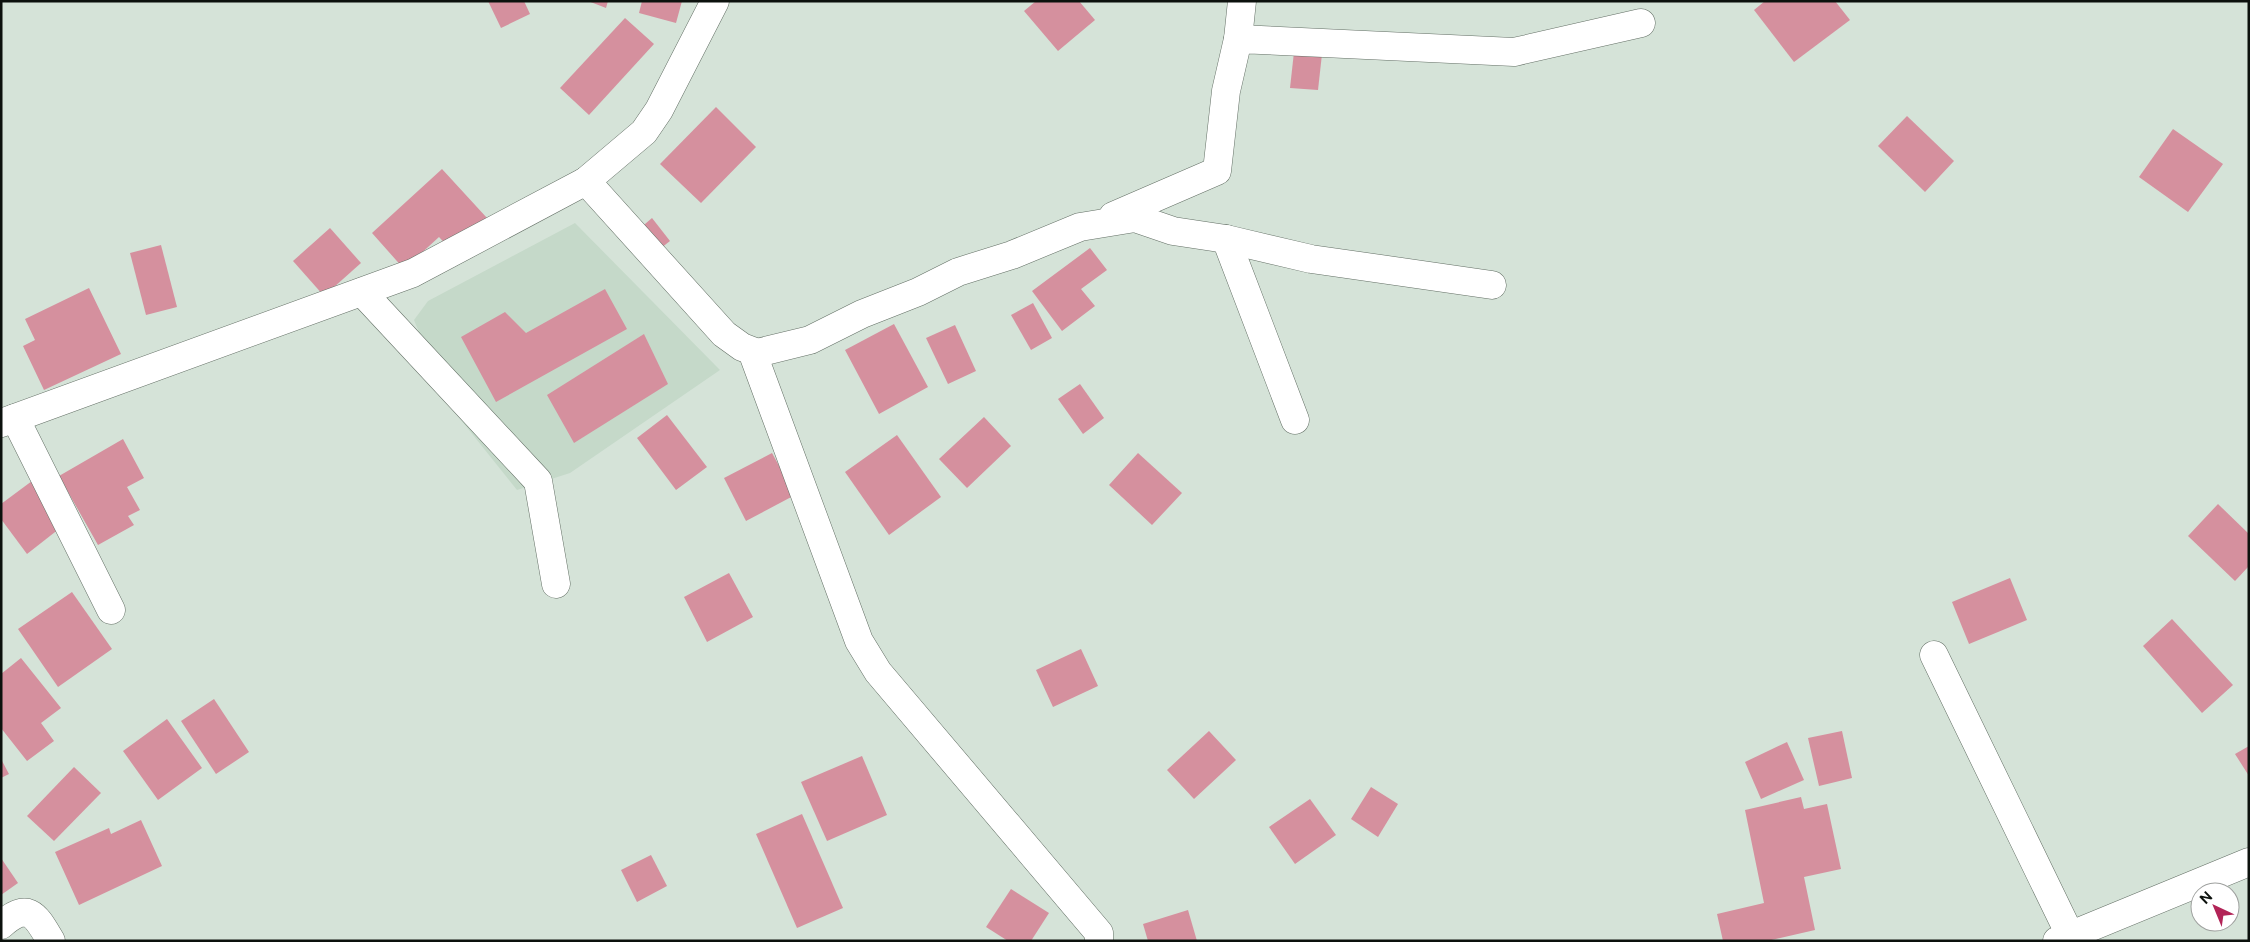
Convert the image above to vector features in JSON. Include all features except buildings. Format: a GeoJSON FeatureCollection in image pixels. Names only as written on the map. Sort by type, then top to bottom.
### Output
{"type":"FeatureCollection","features":[{"type":"Feature","properties":{"kind":"street"},"geometry":{"type":"LineString","coordinates":[[111,610],[8,420],[413,273],[586,181],[644,132],[659,110],[715,1]]}},
{"type":"Feature","properties":{"kind":"street"},"geometry":{"type":"LineString","coordinates":[[1093,224],[1217,172],[1226,91],[1238,40],[1242,1]]}},
{"type":"Feature","properties":{"kind":"street"},"geometry":{"type":"LineString","coordinates":[[1238,40],[1514,52],[1641,23]]}},
{"type":"Feature","properties":{"kind":"street"},"geometry":{"type":"LineString","coordinates":[[586,181],[724,334],[742,347],[755,352],[753,354],[859,642],[878,672],[1099,933],[1099,941]]}},
{"type":"Feature","properties":{"kind":"street"},"geometry":{"type":"LineString","coordinates":[[753,354],[810,340],[862,314],[918,292],[958,272],[1012,255],[1080,227],[1135,218],[1173,232],[1226,239],[1311,260],[1492,285]]}},
{"type":"Feature","properties":{"kind":"street"},"geometry":{"type":"LineString","coordinates":[[1226,239],[1295,420]]}},
{"type":"Feature","properties":{"kind":"street"},"geometry":{"type":"LineString","coordinates":[[362,292],[538,481],[556,584]]}},
{"type":"Feature","properties":{"kind":"street"},"geometry":{"type":"LineString","coordinates":[[1934,655],[2063,938],[2249,862]]}},
{"type":"Feature","properties":{"kind":"street"},"geometry":{"type":"LineString","coordinates":[[1,924],[13,914],[30,913],[36,916],[51,941]]}},
{"type":"Feature","properties":{"kind":"shaded area"},"geometry":{"type":"Polygon","coordinates":[[[575,223],[720,370],[570,473],[517,490],[449,405],[414,320],[428,301],[575,223]]]}}]}
